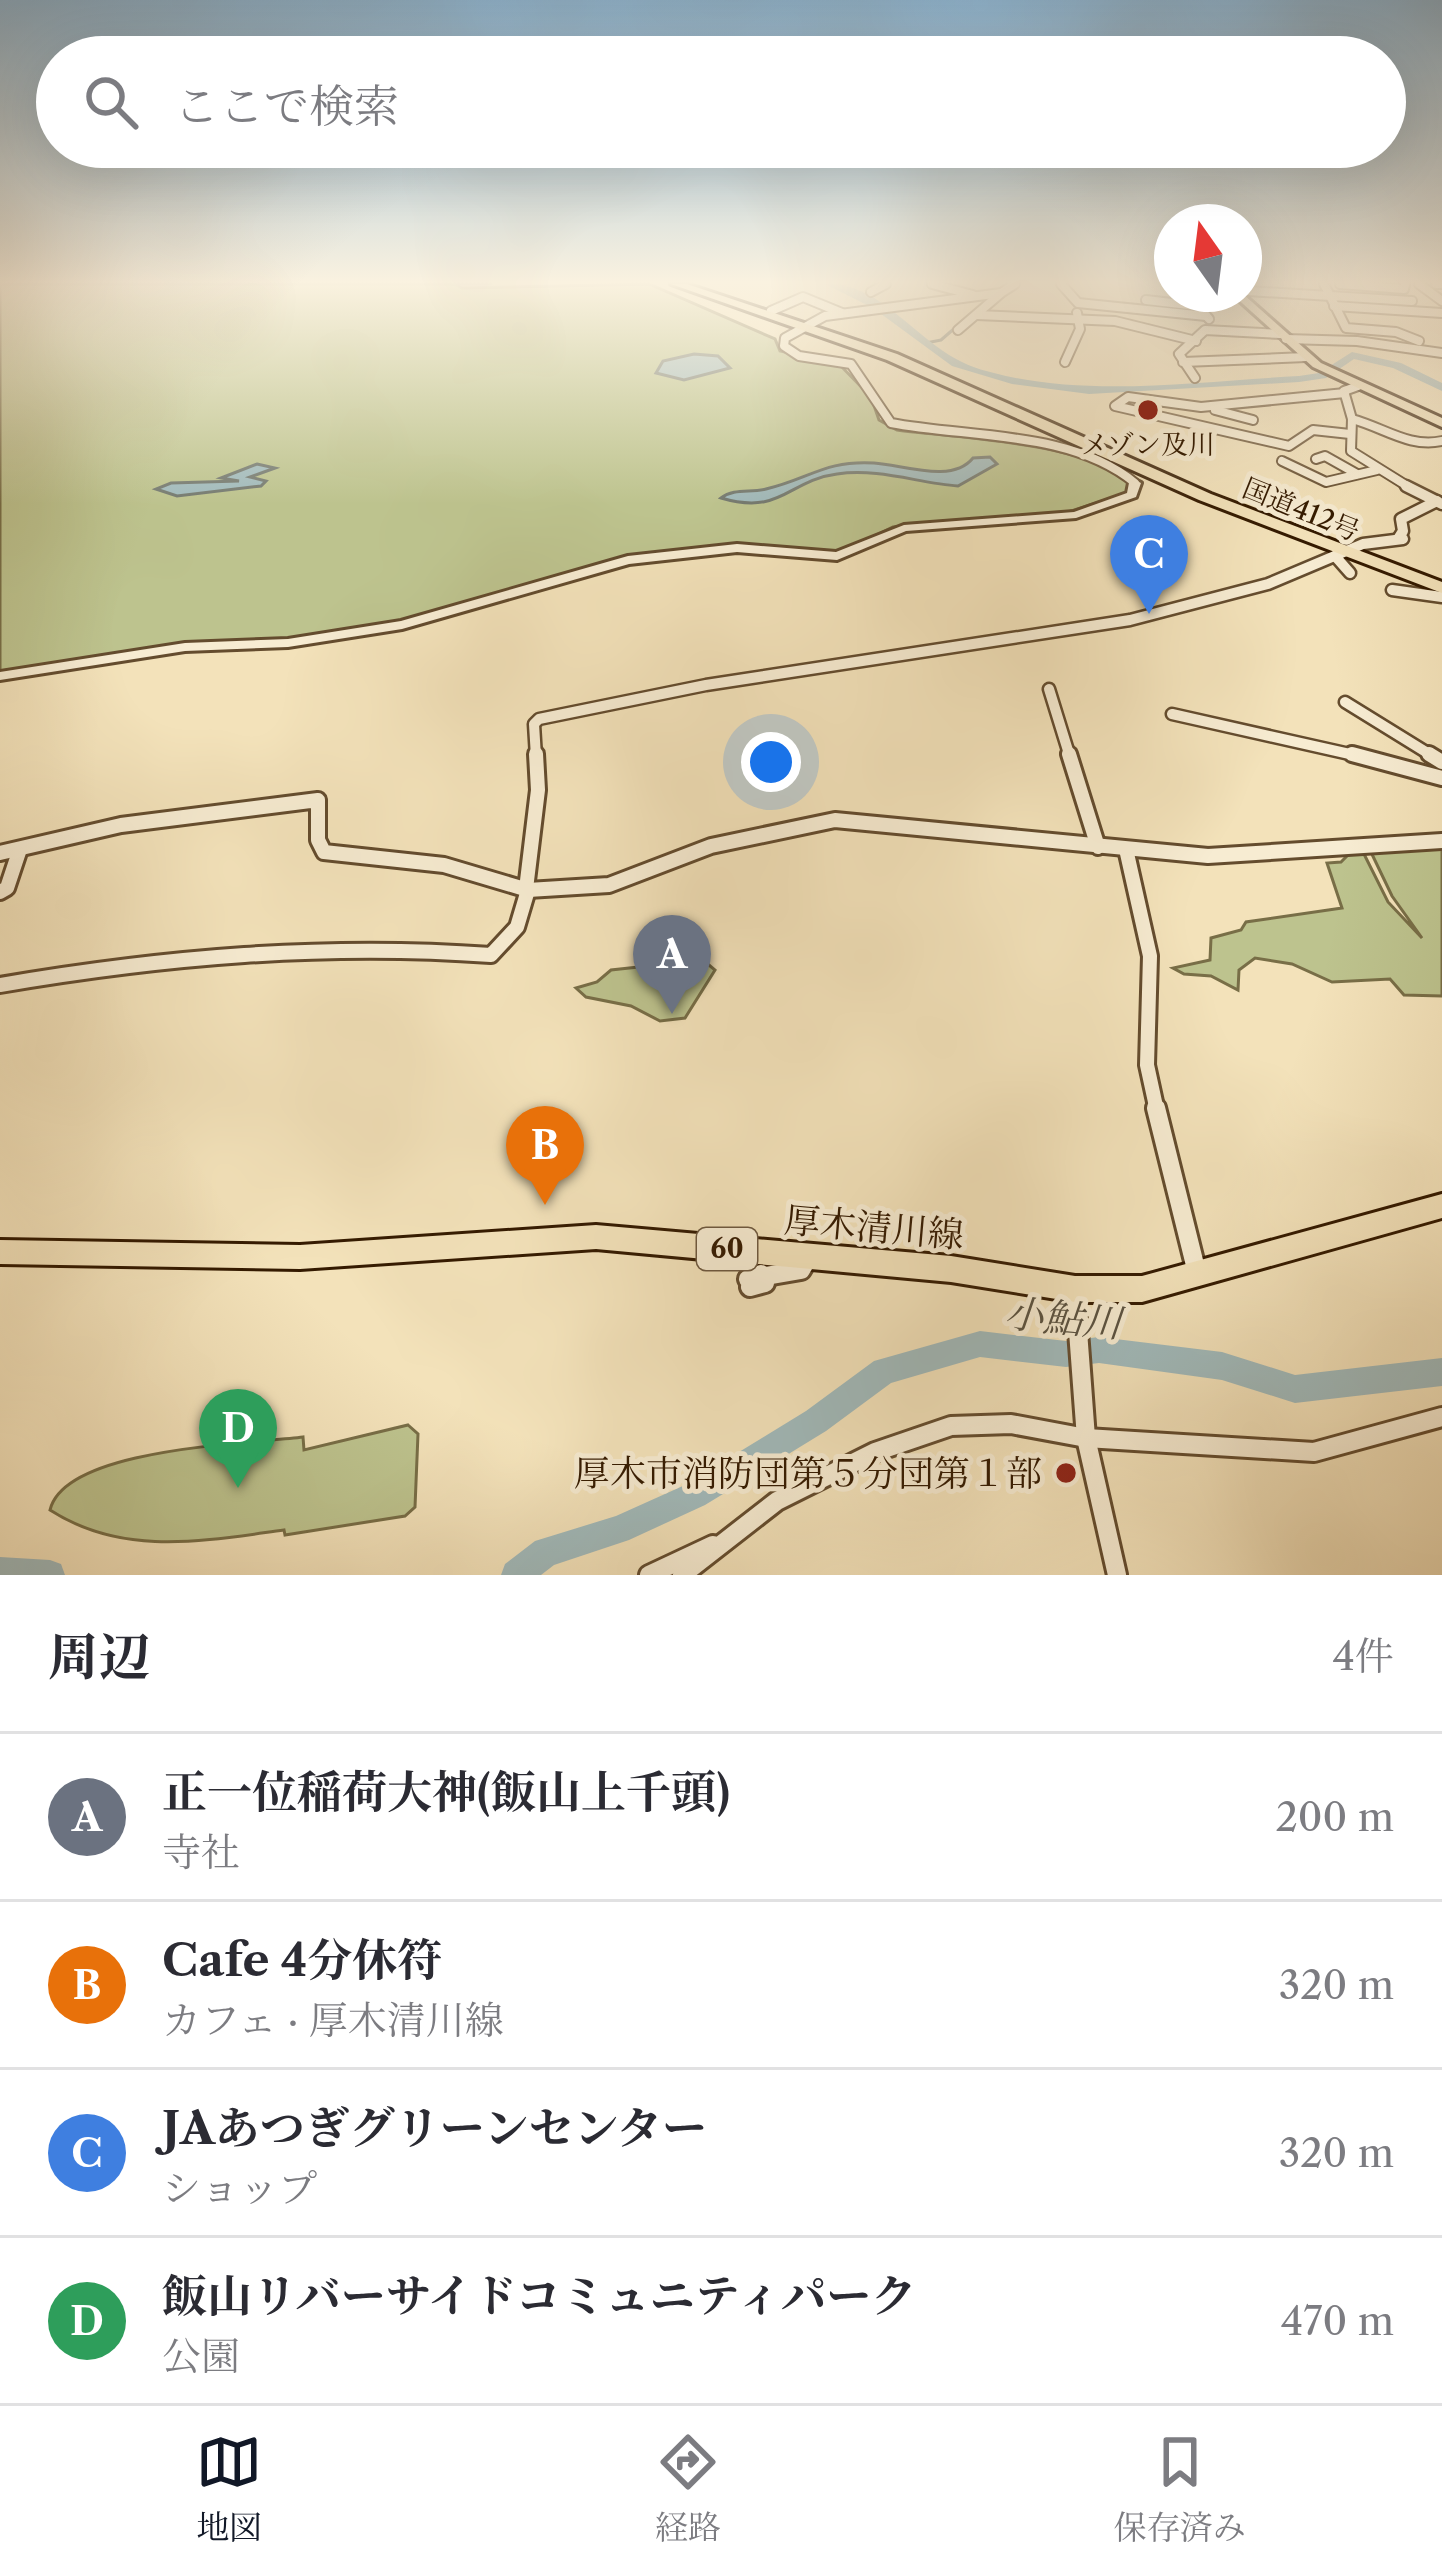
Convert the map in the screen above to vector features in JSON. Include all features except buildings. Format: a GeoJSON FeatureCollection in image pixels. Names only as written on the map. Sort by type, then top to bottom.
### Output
{"type":"FeatureCollection","features":[{"type":"Feature","properties":{"kind":"highway","name":"国道412号"},"geometry":{"type":"LineString","coordinates":[[892,358],[1113,458],[1442,589]]}},
{"type":"Feature","properties":{"kind":"main road"},"geometry":{"type":"LineString","coordinates":[[1307,358],[1340,375],[1352,390],[1442,422]]}},
{"type":"Feature","properties":{"kind":"main road","name":"厚木清川線"},"geometry":{"type":"LineString","coordinates":[[0,1252],[300,1257],[596,1237],[951,1269],[1077,1298],[1142,1289],[1442,1206]]}},
{"type":"Feature","properties":{"kind":"street"},"geometry":{"type":"LineString","coordinates":[[0,676],[184,647],[287,643],[402,625],[628,560],[737,548],[837,556],[904,528],[1088,512],[1132,495],[1136,483],[1128,474],[1062,449],[891,423],[851,364],[823,358]]}},
{"type":"Feature","properties":{"kind":"street"},"geometry":{"type":"LineString","coordinates":[[1065,362],[1067,358]]}},
{"type":"Feature","properties":{"kind":"street"},"geometry":{"type":"LineString","coordinates":[[1181,358],[1195,378]]}},
{"type":"Feature","properties":{"kind":"street"},"geometry":{"type":"LineString","coordinates":[[1184,362],[1294,358]]}},
{"type":"Feature","properties":{"kind":"street"},"geometry":{"type":"LineString","coordinates":[[1340,375],[1442,422]]}},
{"type":"Feature","properties":{"kind":"street"},"geometry":{"type":"LineString","coordinates":[[1350,434],[1313,430],[1287,447],[1115,406],[1128,397],[1237,404],[1352,390],[1351,451],[1440,502]]}},
{"type":"Feature","properties":{"kind":"street"},"geometry":{"type":"LineString","coordinates":[[1226,394],[1237,404]]}},
{"type":"Feature","properties":{"kind":"street"},"geometry":{"type":"LineString","coordinates":[[1209,403],[1253,419]]}},
{"type":"Feature","properties":{"kind":"street"},"geometry":{"type":"LineString","coordinates":[[1209,403],[1197,419],[1231,429]]}},
{"type":"Feature","properties":{"kind":"street"},"geometry":{"type":"LineString","coordinates":[[1352,418],[1418,446],[1442,441]]}},
{"type":"Feature","properties":{"kind":"street"},"geometry":{"type":"LineString","coordinates":[[1316,459],[1325,456],[1358,475]]}},
{"type":"Feature","properties":{"kind":"street"},"geometry":{"type":"LineString","coordinates":[[1282,461],[1326,482],[1377,470]]}},
{"type":"Feature","properties":{"kind":"street"},"geometry":{"type":"LineString","coordinates":[[0,986],[221,957],[444,950],[491,955],[513,939],[523,920],[538,790],[534,724],[538,719],[672,688],[1056,635],[1215,599],[1273,582],[1369,541],[1400,539],[1401,519],[1440,502]]}},
{"type":"Feature","properties":{"kind":"street"},"geometry":{"type":"LineString","coordinates":[[1344,553],[1350,573]]}},
{"type":"Feature","properties":{"kind":"street"},"geometry":{"type":"LineString","coordinates":[[1392,590],[1442,589]]}},
{"type":"Feature","properties":{"kind":"street"},"geometry":{"type":"LineString","coordinates":[[1049,689],[1098,847]]}},
{"type":"Feature","properties":{"kind":"street"},"geometry":{"type":"LineString","coordinates":[[1345,702],[1442,762]]}},
{"type":"Feature","properties":{"kind":"street"},"geometry":{"type":"LineString","coordinates":[[1172,714],[1442,778]]}},
{"type":"Feature","properties":{"kind":"street"},"geometry":{"type":"LineString","coordinates":[[0,853],[122,825],[318,800],[318,840],[324,852],[444,865],[527,889],[609,885],[711,846],[820,821],[894,824],[1098,847],[1255,856],[1442,841]]}},
{"type":"Feature","properties":{"kind":"street"},"geometry":{"type":"LineString","coordinates":[[1126,849],[1150,956],[1147,1065],[1197,1273]]}},
{"type":"Feature","properties":{"kind":"street"},"geometry":{"type":"LineString","coordinates":[[0,892],[7,888],[19,852]]}},
{"type":"Feature","properties":{"kind":"street"},"geometry":{"type":"LineString","coordinates":[[753,1280],[801,1270],[808,1256]]}},
{"type":"Feature","properties":{"kind":"street"},"geometry":{"type":"LineString","coordinates":[[1077,1298],[1086,1434],[1117,1575]]}},
{"type":"Feature","properties":{"kind":"street"},"geometry":{"type":"LineString","coordinates":[[649,1575],[718,1543],[812,1482],[924,1433],[993,1423],[1314,1452],[1442,1418]]}},
{"type":"Feature","properties":{"kind":"street"},"geometry":{"type":"LineString","coordinates":[[682,1575],[718,1543]]}},
{"type":"Feature","properties":{"kind":"green space"},"geometry":{"type":"Polygon","coordinates":[[[0,358],[810,358],[839,364],[871,397],[879,420],[897,430],[1053,450],[1110,469],[1130,483],[1127,493],[1065,513],[893,527],[839,553],[723,545],[661,556],[627,556],[421,618],[277,640],[189,642],[0,672],[0,358]]]}},
{"type":"Feature","properties":{"kind":"green space"},"geometry":{"type":"Polygon","coordinates":[[[1442,844],[1442,996],[1404,995],[1390,979],[1332,982],[1292,964],[1255,958],[1239,970],[1238,990],[1211,976],[1184,974],[1173,968],[1210,960],[1211,938],[1241,930],[1246,922],[1342,908],[1327,863],[1341,862],[1349,854],[1364,854],[1388,902],[1422,938],[1392,896],[1369,848],[1442,844]]]}},
{"type":"Feature","properties":{"kind":"green space"},"geometry":{"type":"Polygon","coordinates":[[[703,960],[715,970],[685,1018],[660,1021],[631,1006],[586,997],[576,988],[597,982],[611,970],[703,960]]]}},
{"type":"Feature","properties":{"kind":"green space"},"geometry":{"type":"Polygon","coordinates":[[[408,1425],[418,1434],[415,1507],[405,1516],[285,1535],[284,1530],[164,1542],[106,1534],[50,1510],[63,1489],[88,1473],[122,1462],[202,1447],[303,1437],[304,1450],[408,1425]]]}},
{"type":"Feature","properties":{"kind":"water"},"geometry":{"type":"Polygon","coordinates":[[[720,358],[730,368],[684,380],[656,373],[663,361],[720,358]]]}},
{"type":"Feature","properties":{"kind":"water"},"geometry":{"type":"Polygon","coordinates":[[[990,457],[997,464],[958,486],[853,473],[820,477],[758,503],[721,498],[781,485],[842,464],[874,463],[940,472],[964,466],[973,458],[990,457]]]}},
{"type":"Feature","properties":{"kind":"water"},"geometry":{"type":"Polygon","coordinates":[[[257,464],[275,468],[250,477],[266,481],[261,486],[177,496],[156,489],[171,483],[239,481],[221,478],[257,464]]]}},
{"type":"Feature","properties":{"kind":"waterway"},"geometry":{"type":"LineString","coordinates":[[945,358],[1012,381],[1089,390],[1299,379],[1322,376],[1348,358]]}},
{"type":"Feature","properties":{"kind":"waterway"},"geometry":{"type":"LineString","coordinates":[[1363,358],[1397,365],[1442,387]]}},
{"type":"Feature","properties":{"kind":"waterway","name":"小鮎川"},"geometry":{"type":"LineString","coordinates":[[516,1575],[546,1552],[619,1530],[695,1495],[816,1421],[884,1371],[980,1344],[1066,1354],[1099,1350],[1222,1366],[1295,1389],[1442,1372]]}},
{"type":"Feature","properties":{"kind":"waterway","name":"小鮎川"},"geometry":{"type":"LineString","coordinates":[[0,1572],[50,1575]]}},
{"type":"Feature","properties":{"kind":"place","name":"メゾン及川"},"geometry":{"type":"Point","coordinates":[1148,410]}},
{"type":"Feature","properties":{"kind":"place","name":"JAあつぎグリーンセンター"},"geometry":{"type":"Point","coordinates":[1149,614]}},
{"type":"Feature","properties":{"kind":"place","name":"正一位稲荷大神(飯山上千頭)"},"geometry":{"type":"Point","coordinates":[672,1014]}},
{"type":"Feature","properties":{"kind":"place","name":"Cafe 4分休符"},"geometry":{"type":"Point","coordinates":[545,1205]}},
{"type":"Feature","properties":{"kind":"place","name":"厚木市消防団第５分団第１部"},"geometry":{"type":"Point","coordinates":[1066,1473]}},
{"type":"Feature","properties":{"kind":"place","name":"飯山リバーサイドコミュニティパーク"},"geometry":{"type":"Point","coordinates":[238,1488]}}]}
